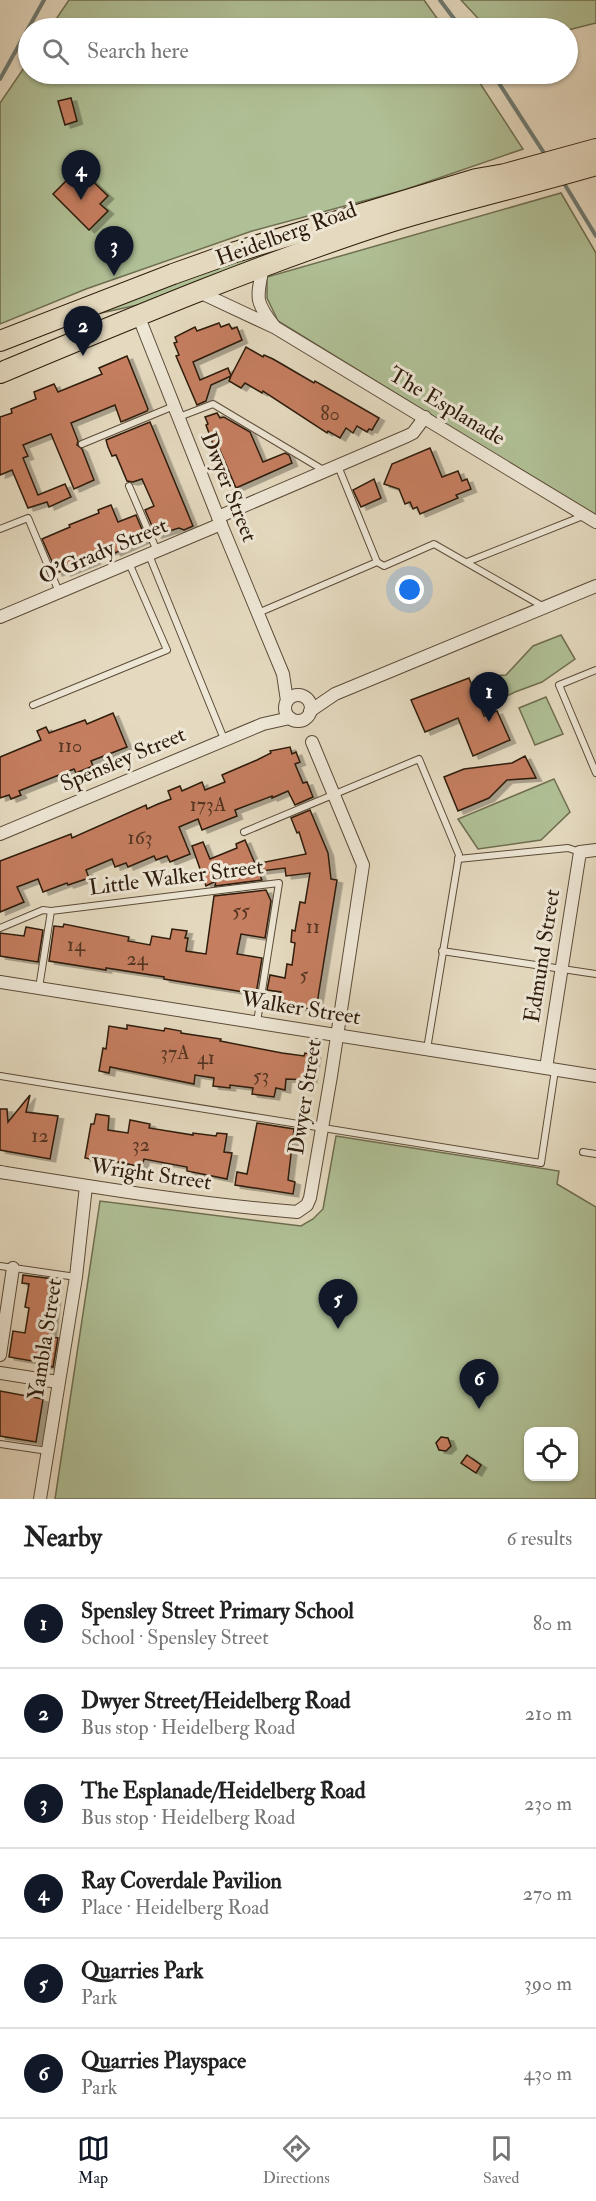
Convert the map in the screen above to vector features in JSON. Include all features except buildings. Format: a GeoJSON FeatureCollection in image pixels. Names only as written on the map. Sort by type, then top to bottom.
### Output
{"type":"FeatureCollection","features":[{"type":"Feature","properties":{"kind":"main road","name":"Heidelberg Road"},"geometry":{"type":"LineString","coordinates":[[0,373],[138,315],[263,267],[389,223],[486,194],[509,182],[596,149]]}},
{"type":"Feature","properties":{"kind":"main road","name":"Heidelberg Road"},"geometry":{"type":"LineString","coordinates":[[0,341],[232,253],[476,179],[509,182],[596,165]]}},
{"type":"Feature","properties":{"kind":"street","name":"The Esplanade"},"geometry":{"type":"LineString","coordinates":[[263,267],[257,295],[261,310],[276,328]]}},
{"type":"Feature","properties":{"kind":"street","name":"The Esplanade"},"geometry":{"type":"LineString","coordinates":[[199,292],[276,328],[591,519]]}},
{"type":"Feature","properties":{"kind":"street","name":"Dwyer Street"},"geometry":{"type":"LineString","coordinates":[[138,315],[283,674],[287,709]]}},
{"type":"Feature","properties":{"kind":"street","name":"O'Grady Street"},"geometry":{"type":"LineString","coordinates":[[0,617],[153,553],[219,520],[407,436],[413,433],[425,417]]}},
{"type":"Feature","properties":{"kind":"street"},"geometry":{"type":"LineString","coordinates":[[306,702],[302,720],[287,709],[294,696],[306,702],[335,694],[596,586]]}},
{"type":"Feature","properties":{"kind":"street","name":"Dwyer Street"},"geometry":{"type":"LineString","coordinates":[[283,674],[306,702]]}},
{"type":"Feature","properties":{"kind":"street","name":"Spensley Street"},"geometry":{"type":"LineString","coordinates":[[0,834],[263,724],[287,709]]}},
{"type":"Feature","properties":{"kind":"street","name":"Dwyer Street"},"geometry":{"type":"LineString","coordinates":[[297,1212],[307,1205],[310,1198],[363,865],[312,742]]}},
{"type":"Feature","properties":{"kind":"street"},"geometry":{"type":"LineString","coordinates":[[580,852],[596,850]]}},
{"type":"Feature","properties":{"kind":"street","name":"Edmund Street"},"geometry":{"type":"LineString","coordinates":[[551,1068],[561,969],[580,852]]}},
{"type":"Feature","properties":{"kind":"street","name":"Walker Street"},"geometry":{"type":"LineString","coordinates":[[0,982],[596,1076]]}},
{"type":"Feature","properties":{"kind":"street","name":"Wright Street"},"geometry":{"type":"LineString","coordinates":[[0,1172],[189,1201],[297,1212]]}},
{"type":"Feature","properties":{"kind":"street","name":"Yambla Street"},"geometry":{"type":"LineString","coordinates":[[40,1499],[76,1277],[86,1186]]}},
{"type":"Feature","properties":{"kind":"street"},"geometry":{"type":"LineString","coordinates":[[0,1355],[6,1267]]}},
{"type":"Feature","properties":{"kind":"street"},"geometry":{"type":"LineString","coordinates":[[0,1373],[58,1382]]}},
{"type":"Feature","properties":{"kind":"lane"},"geometry":{"type":"LineString","coordinates":[[82,444],[176,412],[213,404],[326,471]]}},
{"type":"Feature","properties":{"kind":"lane"},"geometry":{"type":"LineString","coordinates":[[338,466],[377,562],[384,566],[435,544],[544,607]]}},
{"type":"Feature","properties":{"kind":"lane"},"geometry":{"type":"LineString","coordinates":[[129,486],[225,739]]}},
{"type":"Feature","properties":{"kind":"lane"},"geometry":{"type":"LineString","coordinates":[[0,529],[27,518],[59,592]]}},
{"type":"Feature","properties":{"kind":"lane"},"geometry":{"type":"LineString","coordinates":[[467,562],[591,519]]}},
{"type":"Feature","properties":{"kind":"lane"},"geometry":{"type":"LineString","coordinates":[[258,613],[377,562]]}},
{"type":"Feature","properties":{"kind":"lane"},"geometry":{"type":"LineString","coordinates":[[33,705],[167,650],[129,563]]}},
{"type":"Feature","properties":{"kind":"lane"},"geometry":{"type":"LineString","coordinates":[[596,670],[559,685],[596,773]]}},
{"type":"Feature","properties":{"kind":"lane"},"geometry":{"type":"LineString","coordinates":[[244,832],[419,759],[459,855],[427,1049]]}},
{"type":"Feature","properties":{"kind":"lane"},"geometry":{"type":"LineString","coordinates":[[458,859],[568,848],[580,852]]}},
{"type":"Feature","properties":{"kind":"lane","name":"Little Walker Street"},"geometry":{"type":"LineString","coordinates":[[51,911],[279,883],[257,1023]]}},
{"type":"Feature","properties":{"kind":"lane"},"geometry":{"type":"LineString","coordinates":[[0,928],[43,910],[51,911],[39,988]]}},
{"type":"Feature","properties":{"kind":"lane"},"geometry":{"type":"LineString","coordinates":[[442,951],[596,974]]}},
{"type":"Feature","properties":{"kind":"lane"},"geometry":{"type":"LineString","coordinates":[[0,1076],[541,1163],[551,1068]]}},
{"type":"Feature","properties":{"kind":"lane"},"geometry":{"type":"LineString","coordinates":[[583,1152],[596,1154]]}},
{"type":"Feature","properties":{"kind":"lane"},"geometry":{"type":"LineString","coordinates":[[6,1267],[76,1277]]}},
{"type":"Feature","properties":{"kind":"lane"},"geometry":{"type":"LineString","coordinates":[[0,1444],[48,1451]]}},
{"type":"Feature","properties":{"kind":"green space"},"geometry":{"type":"Polygon","coordinates":[[[69,0],[424,0],[437,18],[57,18],[69,0]]]}},
{"type":"Feature","properties":{"kind":"green space"},"geometry":{"type":"Polygon","coordinates":[[[461,0],[596,0],[596,23],[578,28],[578,18],[478,18],[461,0]]]}},
{"type":"Feature","properties":{"kind":"green space"},"geometry":{"type":"Polygon","coordinates":[[[18,77],[18,84],[481,84],[523,149],[404,190],[252,231],[86,289],[0,324],[0,103],[18,77]]]}},
{"type":"Feature","properties":{"kind":"green space"},"geometry":{"type":"Polygon","coordinates":[[[561,193],[596,253],[596,516],[278,321],[267,298],[267,277],[561,193]]]}},
{"type":"Feature","properties":{"kind":"green space"},"geometry":{"type":"Polygon","coordinates":[[[278,247],[282,251],[142,304],[97,314],[94,312],[278,247]]]}},
{"type":"Feature","properties":{"kind":"green space"},"geometry":{"type":"Polygon","coordinates":[[[561,635],[575,659],[542,682],[489,705],[477,677],[506,675],[533,646],[561,635]]]}},
{"type":"Feature","properties":{"kind":"green space"},"geometry":{"type":"Polygon","coordinates":[[[546,697],[563,734],[535,745],[519,708],[546,697]]]}},
{"type":"Feature","properties":{"kind":"green space"},"geometry":{"type":"Polygon","coordinates":[[[554,779],[570,812],[541,840],[478,849],[458,819],[554,779]]]}},
{"type":"Feature","properties":{"kind":"green space"},"geometry":{"type":"Polygon","coordinates":[[[336,1136],[559,1171],[557,1184],[596,1207],[596,1499],[55,1499],[100,1201],[301,1226],[323,1209],[336,1136]]]}},
{"type":"Feature","properties":{"kind":"waterway"},"geometry":{"type":"LineString","coordinates":[[34,18],[44,0]]}},
{"type":"Feature","properties":{"kind":"waterway"},"geometry":{"type":"LineString","coordinates":[[440,0],[454,18]]}},
{"type":"Feature","properties":{"kind":"waterway"},"geometry":{"type":"LineString","coordinates":[[0,79],[18,47]]}},
{"type":"Feature","properties":{"kind":"waterway"},"geometry":{"type":"LineString","coordinates":[[499,84],[546,156]]}},
{"type":"Feature","properties":{"kind":"waterway"},"geometry":{"type":"LineString","coordinates":[[562,180],[596,236]]}},
{"type":"Feature","properties":{"kind":"place","name":"Ray Coverdale Pavilion"},"geometry":{"type":"Point","coordinates":[81,200]}},
{"type":"Feature","properties":{"kind":"place","name":"The Esplanade/Heidelberg Road"},"geometry":{"type":"Point","coordinates":[114,276]}},
{"type":"Feature","properties":{"kind":"place","name":"Dwyer Street/Heidelberg Road"},"geometry":{"type":"Point","coordinates":[83,356]}},
{"type":"Feature","properties":{"kind":"place","name":"Spensley Street Primary School"},"geometry":{"type":"Point","coordinates":[489,722]}},
{"type":"Feature","properties":{"kind":"place","name":"Quarries Park"},"geometry":{"type":"Point","coordinates":[338,1329]}},
{"type":"Feature","properties":{"kind":"place","name":"Quarries Playspace"},"geometry":{"type":"Point","coordinates":[479,1409]}}]}
